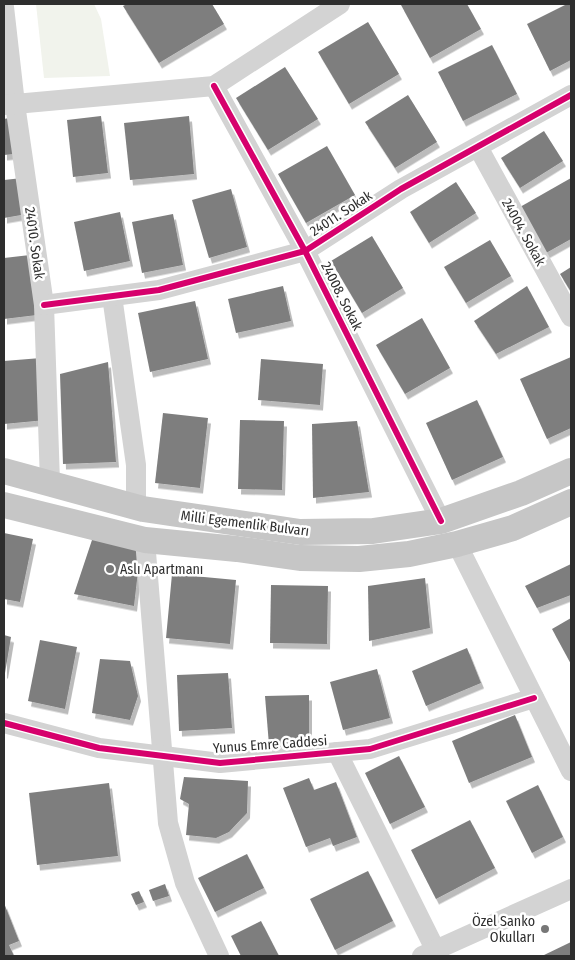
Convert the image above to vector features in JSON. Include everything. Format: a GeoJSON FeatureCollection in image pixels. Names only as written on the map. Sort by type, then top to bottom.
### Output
{"type":"FeatureCollection","features":[{"type":"Feature","properties":{"kind":"main road","name":"Milli Egemenlik Bulvarı"},"geometry":{"type":"LineString","coordinates":[[4,471],[136,507],[300,532],[373,531],[441,521],[521,493],[571,470]]}},
{"type":"Feature","properties":{"kind":"main road","name":"Milli Egemenlik Bulvarı"},"geometry":{"type":"LineString","coordinates":[[4,505],[145,540],[236,549],[300,558],[359,559],[409,554],[457,544],[513,528],[571,502]]}},
{"type":"Feature","properties":{"kind":"street"},"geometry":{"type":"LineString","coordinates":[[9,104],[214,86],[340,4]]}},
{"type":"Feature","properties":{"kind":"street","name":"24010. Sokak"},"geometry":{"type":"LineString","coordinates":[[4,6],[9,104],[44,305],[50,482]]}},
{"type":"Feature","properties":{"kind":"street","name":"24008. Sokak"},"geometry":{"type":"LineString","coordinates":[[214,86],[305,251],[441,521]]}},
{"type":"Feature","properties":{"kind":"street","name":"24011. Sokak"},"geometry":{"type":"LineString","coordinates":[[44,305],[159,290],[305,251],[401,189],[571,95]]}},
{"type":"Feature","properties":{"kind":"street","name":"24004. Sokak"},"geometry":{"type":"LineString","coordinates":[[478,147],[571,317]]}},
{"type":"Feature","properties":{"kind":"street"},"geometry":{"type":"LineString","coordinates":[[112,296],[136,465],[136,507]]}},
{"type":"Feature","properties":{"kind":"street"},"geometry":{"type":"LineString","coordinates":[[145,540],[168,823],[185,882],[219,956]]}},
{"type":"Feature","properties":{"kind":"street"},"geometry":{"type":"LineString","coordinates":[[457,544],[571,772]]}},
{"type":"Feature","properties":{"kind":"street","name":"Yunus Emre Caddesi"},"geometry":{"type":"LineString","coordinates":[[4,723],[99,748],[220,762],[370,749],[534,698]]}},
{"type":"Feature","properties":{"kind":"street"},"geometry":{"type":"LineString","coordinates":[[337,752],[429,953],[571,889]]}},
{"type":"Feature","properties":{"kind":"shaded area"},"geometry":{"type":"Polygon","coordinates":[[[36,4],[94,4],[101,19],[110,76],[44,78],[36,4]]]}},
{"type":"Feature","properties":{"kind":"building"},"geometry":{"type":"Polygon","coordinates":[[[127,4],[212,4],[224,24],[159,63],[123,6],[127,4]]]}},
{"type":"Feature","properties":{"kind":"building"},"geometry":{"type":"Polygon","coordinates":[[[402,4],[467,4],[481,29],[430,58],[402,4]]]}},
{"type":"Feature","properties":{"kind":"building"},"geometry":{"type":"Polygon","coordinates":[[[567,4],[571,4],[571,60],[550,71],[527,24],[567,4]]]}},
{"type":"Feature","properties":{"kind":"building"},"geometry":{"type":"Polygon","coordinates":[[[368,22],[399,74],[349,104],[318,52],[368,22]]]}},
{"type":"Feature","properties":{"kind":"building"},"geometry":{"type":"Polygon","coordinates":[[[492,45],[517,94],[463,121],[438,72],[492,45]]]}},
{"type":"Feature","properties":{"kind":"building"},"geometry":{"type":"Polygon","coordinates":[[[285,67],[318,119],[268,150],[236,98],[285,67]]]}},
{"type":"Feature","properties":{"kind":"building"},"geometry":{"type":"Polygon","coordinates":[[[408,95],[437,142],[395,168],[365,122],[408,95]]]}},
{"type":"Feature","properties":{"kind":"building"},"geometry":{"type":"Polygon","coordinates":[[[101,116],[108,173],[73,177],[67,120],[101,116]]]}},
{"type":"Feature","properties":{"kind":"building"},"geometry":{"type":"Polygon","coordinates":[[[189,116],[194,174],[130,180],[124,123],[189,116]]]}},
{"type":"Feature","properties":{"kind":"building"},"geometry":{"type":"Polygon","coordinates":[[[9,118],[14,154],[4,155],[4,119],[9,118]]]}},
{"type":"Feature","properties":{"kind":"building"},"geometry":{"type":"Polygon","coordinates":[[[544,131],[563,161],[520,188],[501,158],[544,131]]]}},
{"type":"Feature","properties":{"kind":"building"},"geometry":{"type":"Polygon","coordinates":[[[327,146],[355,195],[306,223],[278,174],[327,146]]]}},
{"type":"Feature","properties":{"kind":"building"},"geometry":{"type":"Polygon","coordinates":[[[22,178],[27,214],[4,218],[4,180],[22,178]]]}},
{"type":"Feature","properties":{"kind":"building"},"geometry":{"type":"Polygon","coordinates":[[[571,178],[571,239],[546,253],[520,207],[571,178]]]}},
{"type":"Feature","properties":{"kind":"building"},"geometry":{"type":"Polygon","coordinates":[[[456,182],[476,213],[429,243],[410,212],[456,182]]]}},
{"type":"Feature","properties":{"kind":"building"},"geometry":{"type":"Polygon","coordinates":[[[231,189],[247,247],[209,258],[192,200],[231,189]]]}},
{"type":"Feature","properties":{"kind":"building"},"geometry":{"type":"Polygon","coordinates":[[[120,212],[130,261],[84,271],[74,222],[120,212]]]}},
{"type":"Feature","properties":{"kind":"building"},"geometry":{"type":"Polygon","coordinates":[[[173,214],[183,265],[142,273],[132,222],[173,214]]]}},
{"type":"Feature","properties":{"kind":"building"},"geometry":{"type":"Polygon","coordinates":[[[372,236],[403,288],[362,313],[331,261],[372,236]]]}},
{"type":"Feature","properties":{"kind":"building"},"geometry":{"type":"Polygon","coordinates":[[[490,240],[511,276],[466,303],[444,267],[490,240]]]}},
{"type":"Feature","properties":{"kind":"building"},"geometry":{"type":"Polygon","coordinates":[[[30,255],[37,315],[4,319],[4,258],[30,255]]]}},
{"type":"Feature","properties":{"kind":"building"},"geometry":{"type":"Polygon","coordinates":[[[571,267],[571,292],[560,274],[571,267]]]}},
{"type":"Feature","properties":{"kind":"building"},"geometry":{"type":"Polygon","coordinates":[[[283,286],[291,321],[236,333],[228,299],[283,286]]]}},
{"type":"Feature","properties":{"kind":"building"},"geometry":{"type":"Polygon","coordinates":[[[527,286],[549,327],[496,354],[474,321],[527,286]]]}},
{"type":"Feature","properties":{"kind":"building"},"geometry":{"type":"Polygon","coordinates":[[[195,301],[208,359],[150,372],[138,313],[195,301]]]}},
{"type":"Feature","properties":{"kind":"building"},"geometry":{"type":"Polygon","coordinates":[[[422,318],[450,368],[405,394],[376,345],[422,318]]]}},
{"type":"Feature","properties":{"kind":"building"},"geometry":{"type":"Polygon","coordinates":[[[571,357],[571,428],[547,439],[520,379],[571,357]]]}},
{"type":"Feature","properties":{"kind":"building"},"geometry":{"type":"Polygon","coordinates":[[[41,358],[46,420],[4,424],[4,361],[41,358]]]}},
{"type":"Feature","properties":{"kind":"building"},"geometry":{"type":"Polygon","coordinates":[[[261,359],[323,364],[320,405],[258,400],[261,359]]]}},
{"type":"Feature","properties":{"kind":"building"},"geometry":{"type":"Polygon","coordinates":[[[108,362],[116,462],[63,464],[60,374],[108,362]]]}},
{"type":"Feature","properties":{"kind":"building"},"geometry":{"type":"Polygon","coordinates":[[[477,400],[503,457],[452,480],[426,423],[477,400]]]}},
{"type":"Feature","properties":{"kind":"building"},"geometry":{"type":"Polygon","coordinates":[[[163,413],[208,418],[200,488],[155,483],[163,413]]]}},
{"type":"Feature","properties":{"kind":"building"},"geometry":{"type":"Polygon","coordinates":[[[240,420],[284,421],[282,490],[238,489],[240,420]]]}},
{"type":"Feature","properties":{"kind":"building"},"geometry":{"type":"Polygon","coordinates":[[[357,421],[369,492],[313,498],[312,424],[357,421]]]}},
{"type":"Feature","properties":{"kind":"building"},"geometry":{"type":"Polygon","coordinates":[[[4,533],[33,539],[20,602],[4,599],[4,533]]]}},
{"type":"Feature","properties":{"kind":"building","name":"Aslı Apartmanı"},"geometry":{"type":"Polygon","coordinates":[[[94,534],[141,545],[134,606],[74,594],[94,534]]]}},
{"type":"Feature","properties":{"kind":"building"},"geometry":{"type":"Polygon","coordinates":[[[571,564],[571,595],[537,608],[525,586],[571,564]]]}},
{"type":"Feature","properties":{"kind":"building"},"geometry":{"type":"Polygon","coordinates":[[[172,574],[236,580],[230,644],[166,638],[172,574]]]}},
{"type":"Feature","properties":{"kind":"building"},"geometry":{"type":"Polygon","coordinates":[[[425,578],[430,628],[369,641],[368,586],[425,578]]]}},
{"type":"Feature","properties":{"kind":"building"},"geometry":{"type":"Polygon","coordinates":[[[271,585],[328,586],[327,644],[270,643],[271,585]]]}},
{"type":"Feature","properties":{"kind":"building"},"geometry":{"type":"Polygon","coordinates":[[[571,618],[571,664],[552,629],[571,618]]]}},
{"type":"Feature","properties":{"kind":"building"},"geometry":{"type":"Polygon","coordinates":[[[4,635],[11,637],[5,673],[4,673],[4,635]]]}},
{"type":"Feature","properties":{"kind":"building"},"geometry":{"type":"Polygon","coordinates":[[[40,640],[77,647],[65,709],[28,701],[40,640]]]}},
{"type":"Feature","properties":{"kind":"building"},"geometry":{"type":"Polygon","coordinates":[[[467,648],[481,683],[426,706],[412,671],[467,648]]]}},
{"type":"Feature","properties":{"kind":"building"},"geometry":{"type":"Polygon","coordinates":[[[100,659],[130,661],[138,696],[130,720],[92,713],[100,659]]]}},
{"type":"Feature","properties":{"kind":"building"},"geometry":{"type":"Polygon","coordinates":[[[377,669],[390,718],[343,730],[330,682],[377,669]]]}},
{"type":"Feature","properties":{"kind":"building"},"geometry":{"type":"Polygon","coordinates":[[[228,673],[232,728],[179,731],[177,675],[228,673]]]}},
{"type":"Feature","properties":{"kind":"building"},"geometry":{"type":"Polygon","coordinates":[[[309,695],[309,740],[269,745],[265,696],[309,695]]]}},
{"type":"Feature","properties":{"kind":"building"},"geometry":{"type":"Polygon","coordinates":[[[515,715],[532,757],[469,783],[452,741],[515,715]]]}},
{"type":"Feature","properties":{"kind":"building"},"geometry":{"type":"Polygon","coordinates":[[[399,756],[425,807],[390,824],[365,773],[399,756]]]}},
{"type":"Feature","properties":{"kind":"building"},"geometry":{"type":"Polygon","coordinates":[[[184,777],[248,781],[247,813],[229,832],[216,838],[186,835],[189,804],[180,799],[184,777]]]}},
{"type":"Feature","properties":{"kind":"building"},"geometry":{"type":"Polygon","coordinates":[[[309,778],[314,790],[336,782],[357,837],[333,846],[330,838],[306,847],[283,788],[309,778]]]}},
{"type":"Feature","properties":{"kind":"building"},"geometry":{"type":"Polygon","coordinates":[[[109,783],[118,856],[37,865],[29,793],[109,783]]]}},
{"type":"Feature","properties":{"kind":"building"},"geometry":{"type":"Polygon","coordinates":[[[538,785],[563,837],[532,853],[506,801],[538,785]]]}},
{"type":"Feature","properties":{"kind":"building"},"geometry":{"type":"Polygon","coordinates":[[[470,820],[495,868],[436,899],[411,850],[470,820]]]}},
{"type":"Feature","properties":{"kind":"building"},"geometry":{"type":"Polygon","coordinates":[[[247,854],[264,888],[215,912],[198,878],[247,854]]]}},
{"type":"Feature","properties":{"kind":"building"},"geometry":{"type":"Polygon","coordinates":[[[368,871],[393,921],[335,950],[310,899],[368,871]]]}},
{"type":"Feature","properties":{"kind":"building"},"geometry":{"type":"Polygon","coordinates":[[[165,884],[169,896],[153,901],[149,890],[165,884]]]}},
{"type":"Feature","properties":{"kind":"building"},"geometry":{"type":"Polygon","coordinates":[[[139,891],[144,902],[136,905],[131,894],[139,891]]]}},
{"type":"Feature","properties":{"kind":"building"},"geometry":{"type":"Polygon","coordinates":[[[4,903],[19,941],[9,945],[14,956],[4,956],[4,903]]]}},
{"type":"Feature","properties":{"kind":"building"},"geometry":{"type":"Polygon","coordinates":[[[261,921],[279,956],[241,956],[231,936],[261,921]]]}},
{"type":"Feature","properties":{"kind":"building"},"geometry":{"type":"Polygon","coordinates":[[[571,942],[571,956],[542,956],[571,942]]]}},
{"type":"Feature","properties":{"kind":"cycle path"},"geometry":{"type":"LineString","coordinates":[[214,86],[305,251],[441,521]]}},
{"type":"Feature","properties":{"kind":"cycle path"},"geometry":{"type":"LineString","coordinates":[[44,305],[159,290],[305,251],[401,189],[571,95]]}},
{"type":"Feature","properties":{"kind":"cycle path"},"geometry":{"type":"LineString","coordinates":[[4,723],[99,748],[220,763],[370,749],[534,698]]}},
{"type":"Feature","properties":{"kind":"place","name":"Aslı Apartmanı"},"geometry":{"type":"Point","coordinates":[110,569]}},
{"type":"Feature","properties":{"kind":"place","name":"Özel Sanko Okulları"},"geometry":{"type":"Point","coordinates":[545,929]}}]}
